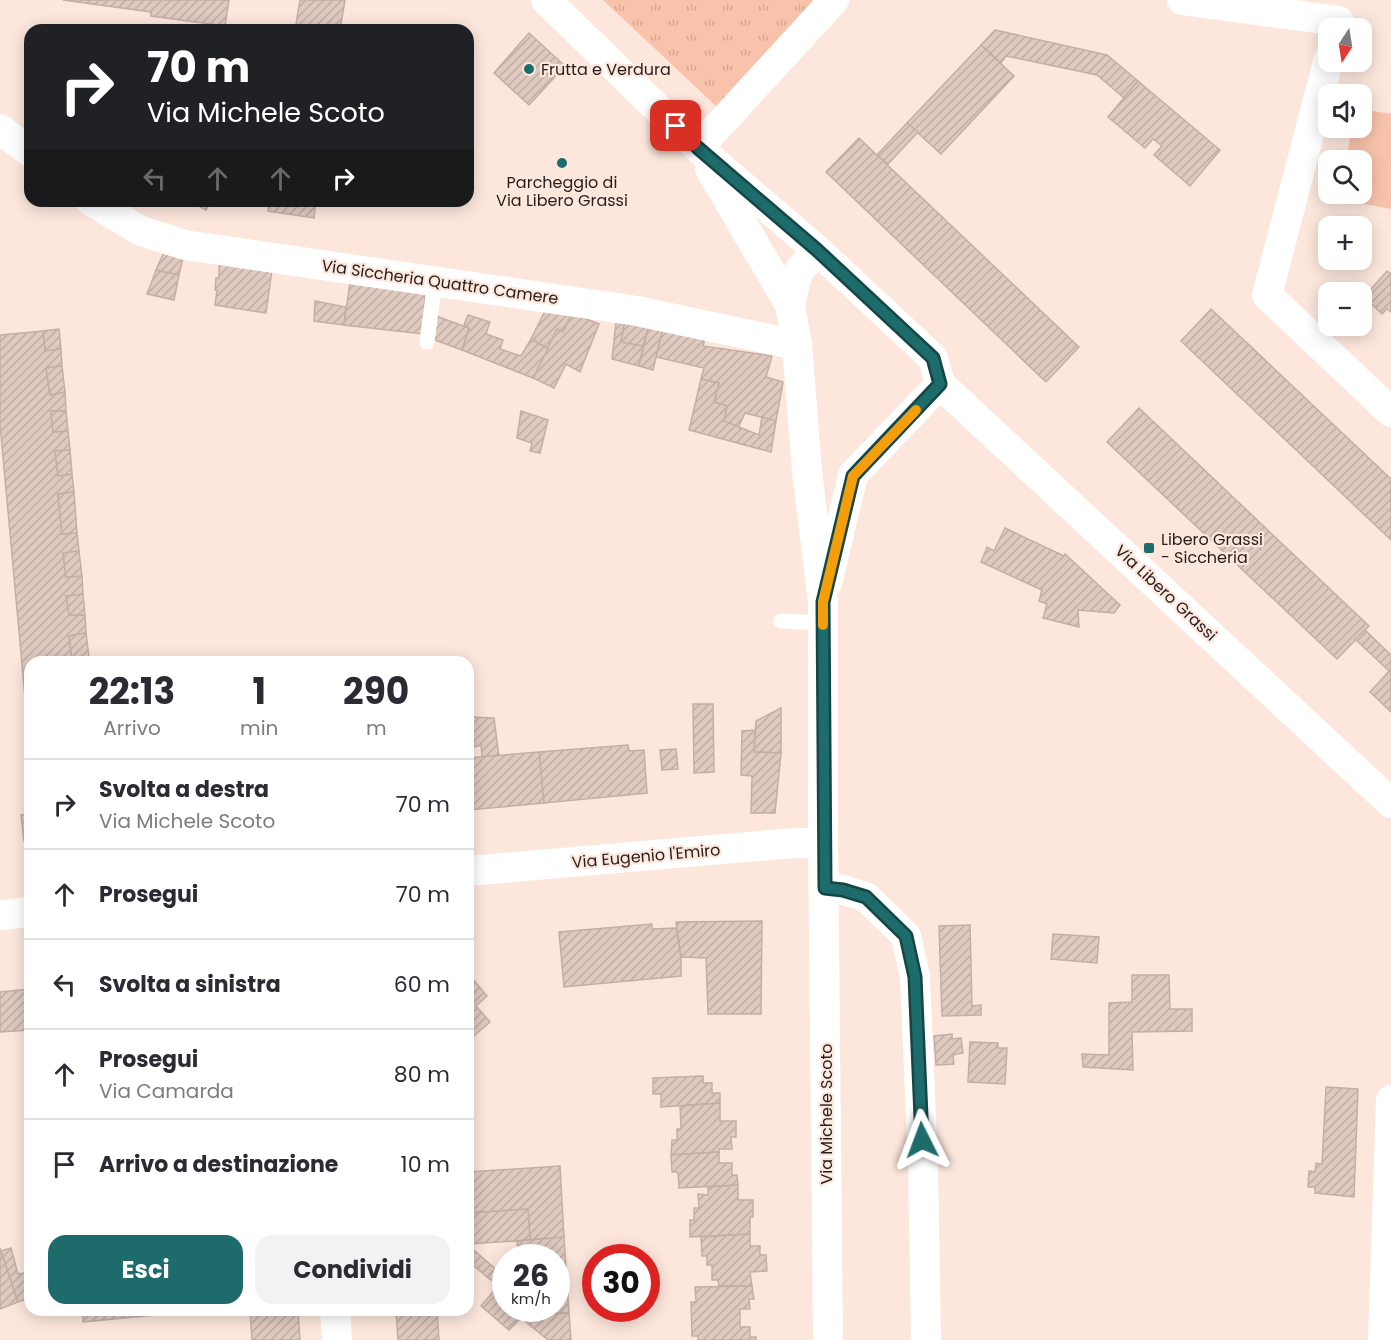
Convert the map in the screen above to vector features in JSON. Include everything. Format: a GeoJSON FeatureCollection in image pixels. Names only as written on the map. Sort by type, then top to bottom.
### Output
{"type":"FeatureCollection","features":[{"type":"Feature","properties":{"kind":"street"},"geometry":{"type":"LineString","coordinates":[[546,0],[698,148],[817,250],[933,358],[940,384],[853,476],[823,612]]}},
{"type":"Feature","properties":{"kind":"street"},"geometry":{"type":"LineString","coordinates":[[698,148],[834,0]]}},
{"type":"Feature","properties":{"kind":"street"},"geometry":{"type":"LineString","coordinates":[[1182,0],[1340,17]]}},
{"type":"Feature","properties":{"kind":"street"},"geometry":{"type":"LineString","coordinates":[[1325,72],[1267,295],[1391,412]]}},
{"type":"Feature","properties":{"kind":"street"},"geometry":{"type":"LineString","coordinates":[[0,129],[24,147]]}},
{"type":"Feature","properties":{"kind":"street"},"geometry":{"type":"LineString","coordinates":[[698,148],[790,305],[797,345],[807,471],[823,612]]}},
{"type":"Feature","properties":{"kind":"street","name":"Via Siccheria Quattro Camere"},"geometry":{"type":"LineString","coordinates":[[101,207],[141,231],[185,245],[637,311],[797,345]]}},
{"type":"Feature","properties":{"kind":"street"},"geometry":{"type":"LineString","coordinates":[[790,305],[798,272],[817,250]]}},
{"type":"Feature","properties":{"kind":"street","name":"Via Libero Grassi"},"geometry":{"type":"LineString","coordinates":[[940,384],[1391,802]]}},
{"type":"Feature","properties":{"kind":"street"},"geometry":{"type":"LineString","coordinates":[[807,471],[853,476]]}},
{"type":"Feature","properties":{"kind":"street","name":"Via Michele Scoto"},"geometry":{"type":"LineString","coordinates":[[823,612],[828,1340]]}},
{"type":"Feature","properties":{"kind":"street","name":"Via Eugenio l'Emiro"},"geometry":{"type":"LineString","coordinates":[[474,870],[823,842]]}},
{"type":"Feature","properties":{"kind":"street"},"geometry":{"type":"LineString","coordinates":[[825,888],[843,890],[866,897],[906,936],[915,977],[923,1151],[926,1340]]}},
{"type":"Feature","properties":{"kind":"street"},"geometry":{"type":"LineString","coordinates":[[0,915],[24,913]]}},
{"type":"Feature","properties":{"kind":"street"},"geometry":{"type":"LineString","coordinates":[[1383,1340],[1391,1100]]}},
{"type":"Feature","properties":{"kind":"street"},"geometry":{"type":"LineString","coordinates":[[335,1316],[337,1340]]}},
{"type":"Feature","properties":{"kind":"lane"},"geometry":{"type":"LineString","coordinates":[[427,342],[435,281]]}},
{"type":"Feature","properties":{"kind":"lane"},"geometry":{"type":"LineString","coordinates":[[781,621],[823,612]]}},
{"type":"Feature","properties":{"kind":"green space"},"geometry":{"type":"Polygon","coordinates":[[[603,0],[814,0],[717,107],[603,0]]]}},
{"type":"Feature","properties":{"kind":"green space"},"geometry":{"type":"Polygon","coordinates":[[[1372,111],[1391,114],[1391,209],[1364,204],[1372,204],[1372,150],[1348,150],[1350,138],[1372,138],[1372,111]]]}},
{"type":"Feature","properties":{"kind":"building"},"geometry":{"type":"Polygon","coordinates":[[[63,0],[229,0],[225,24],[151,16],[151,12],[63,0]]]}},
{"type":"Feature","properties":{"kind":"building"},"geometry":{"type":"Polygon","coordinates":[[[300,0],[345,0],[341,24],[296,24],[300,0]]]}},
{"type":"Feature","properties":{"kind":"building"},"geometry":{"type":"Polygon","coordinates":[[[995,30],[1107,55],[1138,81],[1124,98],[1097,75],[1006,56],[1001,63],[981,45],[995,30]]]}},
{"type":"Feature","properties":{"kind":"building","name":"Frutta e Verdura"},"geometry":{"type":"Polygon","coordinates":[[[529,33],[565,66],[529,105],[494,73],[529,33]]]}},
{"type":"Feature","properties":{"kind":"building"},"geometry":{"type":"Polygon","coordinates":[[[981,45],[1014,76],[941,154],[907,123],[981,45]]]}},
{"type":"Feature","properties":{"kind":"building"},"geometry":{"type":"Polygon","coordinates":[[[1138,81],[1220,150],[1190,186],[1154,155],[1162,146],[1153,139],[1145,148],[1108,117],[1138,81]]]}},
{"type":"Feature","properties":{"kind":"building"},"geometry":{"type":"Polygon","coordinates":[[[907,123],[918,132],[888,164],[877,155],[907,123]]]}},
{"type":"Feature","properties":{"kind":"building"},"geometry":{"type":"Polygon","coordinates":[[[859,138],[1079,347],[1046,382],[826,172],[859,138]]]}},
{"type":"Feature","properties":{"kind":"building"},"geometry":{"type":"Polygon","coordinates":[[[268,207],[315,207],[314,218],[268,211],[268,207]]]}},
{"type":"Feature","properties":{"kind":"building"},"geometry":{"type":"Polygon","coordinates":[[[164,252],[183,258],[179,275],[156,270],[164,252]]]}},
{"type":"Feature","properties":{"kind":"building"},"geometry":{"type":"Polygon","coordinates":[[[219,263],[272,270],[266,313],[215,305],[219,263]]]}},
{"type":"Feature","properties":{"kind":"building"},"geometry":{"type":"Polygon","coordinates":[[[156,270],[179,275],[174,300],[147,294],[156,270]]]}},
{"type":"Feature","properties":{"kind":"building"},"geometry":{"type":"Polygon","coordinates":[[[1387,271],[1391,274],[1391,312],[1387,309],[1382,314],[1372,305],[1372,288],[1387,271]]]}},
{"type":"Feature","properties":{"kind":"building"},"geometry":{"type":"Polygon","coordinates":[[[350,282],[425,293],[423,334],[344,325],[350,282]]]}},
{"type":"Feature","properties":{"kind":"building"},"geometry":{"type":"Polygon","coordinates":[[[315,301],[346,307],[344,325],[314,321],[315,301]]]}},
{"type":"Feature","properties":{"kind":"building"},"geometry":{"type":"Polygon","coordinates":[[[549,303],[572,313],[563,332],[557,329],[548,349],[531,339],[549,303]]]}},
{"type":"Feature","properties":{"kind":"building"},"geometry":{"type":"Polygon","coordinates":[[[1211,309],[1391,479],[1391,540],[1181,341],[1211,309]]]}},
{"type":"Feature","properties":{"kind":"building"},"geometry":{"type":"Polygon","coordinates":[[[572,313],[599,324],[580,372],[566,364],[554,388],[533,378],[557,329],[563,332],[572,313]]]}},
{"type":"Feature","properties":{"kind":"building"},"geometry":{"type":"Polygon","coordinates":[[[617,313],[626,315],[621,342],[643,346],[639,366],[612,359],[617,313]]]}},
{"type":"Feature","properties":{"kind":"building"},"geometry":{"type":"Polygon","coordinates":[[[468,315],[490,322],[486,334],[503,340],[500,349],[521,356],[531,339],[548,349],[533,378],[462,350],[469,328],[464,325],[468,315]]]}},
{"type":"Feature","properties":{"kind":"building"},"geometry":{"type":"Polygon","coordinates":[[[626,315],[650,321],[643,346],[621,342],[626,315]]]}},
{"type":"Feature","properties":{"kind":"building"},"geometry":{"type":"Polygon","coordinates":[[[436,316],[469,328],[462,350],[432,339],[436,316]]]}},
{"type":"Feature","properties":{"kind":"building"},"geometry":{"type":"Polygon","coordinates":[[[650,321],[664,325],[653,370],[639,366],[650,321]]]}},
{"type":"Feature","properties":{"kind":"building"},"geometry":{"type":"Polygon","coordinates":[[[664,325],[705,338],[703,346],[772,356],[766,377],[783,382],[776,421],[745,413],[738,428],[724,421],[727,406],[714,402],[719,383],[701,379],[704,368],[656,357],[664,325]]]}},
{"type":"Feature","properties":{"kind":"building"},"geometry":{"type":"Polygon","coordinates":[[[59,329],[61,349],[45,351],[43,331],[59,329]]]}},
{"type":"Feature","properties":{"kind":"building"},"geometry":{"type":"Polygon","coordinates":[[[43,331],[45,351],[61,349],[62,366],[46,368],[50,395],[65,392],[66,411],[51,411],[53,432],[68,431],[70,450],[55,451],[58,476],[72,474],[74,492],[58,494],[62,534],[77,533],[79,551],[63,553],[66,577],[82,576],[83,594],[66,596],[69,615],[85,615],[86,633],[69,636],[72,656],[24,656],[24,686],[0,424],[0,335],[43,331]]]}},
{"type":"Feature","properties":{"kind":"building"},"geometry":{"type":"Polygon","coordinates":[[[62,366],[65,392],[50,395],[46,368],[62,366]]]}},
{"type":"Feature","properties":{"kind":"building"},"geometry":{"type":"Polygon","coordinates":[[[701,379],[719,383],[714,402],[727,406],[724,421],[759,435],[762,417],[776,421],[771,452],[689,430],[701,379]]]}},
{"type":"Feature","properties":{"kind":"building"},"geometry":{"type":"Polygon","coordinates":[[[1139,408],[1369,626],[1337,659],[1107,442],[1139,408]]]}},
{"type":"Feature","properties":{"kind":"building"},"geometry":{"type":"Polygon","coordinates":[[[51,411],[66,411],[68,431],[53,432],[51,411]]]}},
{"type":"Feature","properties":{"kind":"building"},"geometry":{"type":"Polygon","coordinates":[[[521,411],[548,420],[540,453],[530,451],[532,443],[517,438],[521,411]]]}},
{"type":"Feature","properties":{"kind":"building"},"geometry":{"type":"Polygon","coordinates":[[[70,450],[72,474],[58,476],[55,451],[70,450]]]}},
{"type":"Feature","properties":{"kind":"building"},"geometry":{"type":"Polygon","coordinates":[[[74,492],[77,533],[62,534],[58,494],[74,492]]]}},
{"type":"Feature","properties":{"kind":"building"},"geometry":{"type":"Polygon","coordinates":[[[1005,528],[1064,556],[1065,554],[1120,605],[1114,613],[1078,610],[1079,627],[1043,618],[1047,604],[1039,601],[1042,590],[981,562],[987,547],[994,551],[1005,528]]]}},
{"type":"Feature","properties":{"kind":"building"},"geometry":{"type":"Polygon","coordinates":[[[79,551],[82,576],[66,577],[63,553],[79,551]]]}},
{"type":"Feature","properties":{"kind":"building"},"geometry":{"type":"Polygon","coordinates":[[[83,594],[85,615],[69,615],[66,596],[83,594]]]}},
{"type":"Feature","properties":{"kind":"building"},"geometry":{"type":"Polygon","coordinates":[[[1365,630],[1391,655],[1389,671],[1355,639],[1365,630]]]}},
{"type":"Feature","properties":{"kind":"building"},"geometry":{"type":"Polygon","coordinates":[[[86,633],[89,656],[72,656],[69,636],[86,633]]]}},
{"type":"Feature","properties":{"kind":"building"},"geometry":{"type":"Polygon","coordinates":[[[1391,669],[1391,712],[1370,692],[1391,669]]]}},
{"type":"Feature","properties":{"kind":"building"},"geometry":{"type":"Polygon","coordinates":[[[693,704],[713,704],[714,772],[694,773],[693,704]]]}},
{"type":"Feature","properties":{"kind":"building"},"geometry":{"type":"Polygon","coordinates":[[[781,708],[781,753],[754,752],[756,721],[781,708]]]}},
{"type":"Feature","properties":{"kind":"building"},"geometry":{"type":"Polygon","coordinates":[[[474,717],[494,718],[499,756],[482,757],[481,745],[474,747],[474,717]]]}},
{"type":"Feature","properties":{"kind":"building"},"geometry":{"type":"Polygon","coordinates":[[[755,730],[754,752],[781,753],[775,813],[751,813],[752,776],[741,775],[742,731],[755,730]]]}},
{"type":"Feature","properties":{"kind":"building"},"geometry":{"type":"Polygon","coordinates":[[[628,745],[629,751],[644,750],[647,793],[544,803],[539,752],[628,745]]]}},
{"type":"Feature","properties":{"kind":"building"},"geometry":{"type":"Polygon","coordinates":[[[676,749],[678,769],[662,770],[660,750],[676,749]]]}},
{"type":"Feature","properties":{"kind":"building"},"geometry":{"type":"Polygon","coordinates":[[[539,752],[544,803],[474,809],[474,757],[539,752]]]}},
{"type":"Feature","properties":{"kind":"building"},"geometry":{"type":"Polygon","coordinates":[[[21,815],[24,815],[24,841],[21,815]]]}},
{"type":"Feature","properties":{"kind":"building"},"geometry":{"type":"Polygon","coordinates":[[[762,921],[761,1014],[708,1014],[706,958],[681,957],[676,922],[762,921]]]}},
{"type":"Feature","properties":{"kind":"building"},"geometry":{"type":"Polygon","coordinates":[[[652,924],[652,929],[676,928],[681,957],[681,976],[564,987],[559,932],[652,924]]]}},
{"type":"Feature","properties":{"kind":"building"},"geometry":{"type":"Polygon","coordinates":[[[970,925],[972,1006],[981,1005],[981,1015],[942,1016],[939,926],[970,925]]]}},
{"type":"Feature","properties":{"kind":"building"},"geometry":{"type":"Polygon","coordinates":[[[1053,934],[1099,937],[1097,963],[1051,959],[1053,934]]]}},
{"type":"Feature","properties":{"kind":"building"},"geometry":{"type":"Polygon","coordinates":[[[1132,975],[1169,975],[1170,1009],[1192,1009],[1192,1031],[1132,1032],[1133,1070],[1083,1067],[1082,1054],[1109,1055],[1109,1003],[1132,1002],[1132,975]]]}},
{"type":"Feature","properties":{"kind":"building"},"geometry":{"type":"Polygon","coordinates":[[[474,981],[487,996],[476,1006],[490,1022],[474,1036],[474,981]]]}},
{"type":"Feature","properties":{"kind":"building"},"geometry":{"type":"Polygon","coordinates":[[[24,990],[24,1030],[0,1032],[0,992],[24,990]]]}},
{"type":"Feature","properties":{"kind":"building"},"geometry":{"type":"Polygon","coordinates":[[[952,1034],[952,1039],[961,1038],[963,1053],[953,1055],[954,1064],[936,1065],[934,1036],[952,1034]]]}},
{"type":"Feature","properties":{"kind":"building"},"geometry":{"type":"Polygon","coordinates":[[[970,1042],[998,1043],[998,1048],[1007,1048],[1005,1084],[968,1082],[970,1042]]]}},
{"type":"Feature","properties":{"kind":"building"},"geometry":{"type":"Polygon","coordinates":[[[703,1076],[703,1083],[712,1083],[712,1093],[720,1093],[720,1103],[661,1107],[661,1094],[653,1094],[653,1078],[703,1076]]]}},
{"type":"Feature","properties":{"kind":"building"},"geometry":{"type":"Polygon","coordinates":[[[1326,1087],[1358,1089],[1354,1197],[1315,1193],[1315,1187],[1308,1187],[1309,1171],[1315,1172],[1316,1163],[1322,1164],[1326,1087]]]}},
{"type":"Feature","properties":{"kind":"building"},"geometry":{"type":"Polygon","coordinates":[[[720,1103],[720,1121],[736,1121],[736,1137],[731,1137],[732,1149],[671,1155],[672,1140],[677,1140],[677,1129],[681,1129],[680,1106],[720,1103]]]}},
{"type":"Feature","properties":{"kind":"building"},"geometry":{"type":"Polygon","coordinates":[[[719,1152],[719,1163],[732,1163],[732,1175],[737,1175],[738,1185],[679,1188],[678,1172],[672,1172],[671,1155],[719,1152]]]}},
{"type":"Feature","properties":{"kind":"building"},"geometry":{"type":"Polygon","coordinates":[[[560,1166],[564,1237],[530,1240],[528,1209],[474,1213],[474,1172],[560,1166]]]}},
{"type":"Feature","properties":{"kind":"building"},"geometry":{"type":"Polygon","coordinates":[[[738,1185],[738,1200],[753,1200],[750,1234],[690,1237],[690,1220],[694,1220],[694,1208],[699,1208],[698,1194],[708,1195],[708,1187],[738,1185]]]}},
{"type":"Feature","properties":{"kind":"building"},"geometry":{"type":"Polygon","coordinates":[[[528,1209],[530,1240],[474,1244],[474,1213],[528,1209]]]}},
{"type":"Feature","properties":{"kind":"building"},"geometry":{"type":"Polygon","coordinates":[[[750,1234],[750,1246],[760,1246],[760,1255],[766,1255],[767,1271],[750,1272],[752,1286],[719,1286],[718,1280],[712,1280],[712,1265],[707,1265],[707,1256],[702,1256],[701,1237],[750,1234]]]}},
{"type":"Feature","properties":{"kind":"building"},"geometry":{"type":"Polygon","coordinates":[[[564,1237],[564,1244],[517,1244],[517,1241],[564,1237]]]}},
{"type":"Feature","properties":{"kind":"building"},"geometry":{"type":"Polygon","coordinates":[[[0,1248],[18,1302],[0,1309],[0,1248]]]}},
{"type":"Feature","properties":{"kind":"building"},"geometry":{"type":"Polygon","coordinates":[[[11,1248],[18,1274],[24,1273],[24,1300],[18,1302],[1,1251],[11,1248]]]}},
{"type":"Feature","properties":{"kind":"building"},"geometry":{"type":"Polygon","coordinates":[[[474,1250],[492,1266],[492,1281],[474,1266],[474,1250]]]}},
{"type":"Feature","properties":{"kind":"building"},"geometry":{"type":"Polygon","coordinates":[[[752,1286],[754,1299],[749,1299],[750,1309],[740,1309],[740,1327],[750,1327],[750,1337],[756,1337],[756,1340],[698,1340],[698,1336],[692,1336],[691,1302],[696,1302],[695,1287],[752,1286]]]}},
{"type":"Feature","properties":{"kind":"building"},"geometry":{"type":"Polygon","coordinates":[[[492,1293],[492,1315],[481,1306],[492,1293]]]}},
{"type":"Feature","properties":{"kind":"building"},"geometry":{"type":"Polygon","coordinates":[[[82,1316],[145,1316],[83,1322],[82,1316]]]}},
{"type":"Feature","properties":{"kind":"building"},"geometry":{"type":"Polygon","coordinates":[[[250,1316],[298,1316],[300,1340],[252,1340],[250,1316]]]}},
{"type":"Feature","properties":{"kind":"building"},"geometry":{"type":"Polygon","coordinates":[[[396,1316],[437,1316],[439,1340],[398,1340],[396,1316]]]}},
{"type":"Feature","properties":{"kind":"building"},"geometry":{"type":"Polygon","coordinates":[[[500,1322],[517,1322],[509,1330],[500,1322]]]}},
{"type":"Feature","properties":{"kind":"building"},"geometry":{"type":"Polygon","coordinates":[[[526,1322],[570,1322],[571,1340],[548,1340],[526,1322]]]}},
{"type":"Feature","properties":{"kind":"slow traffic"},"geometry":{"type":"LineString","coordinates":[[823,625],[823,602],[853,476],[916,410]]}},
{"type":"Feature","properties":{"kind":"place","name":"Frutta e Verdura"},"geometry":{"type":"Point","coordinates":[529,69]}},
{"type":"Feature","properties":{"kind":"place","name":"Parcheggio di Via Libero Grassi"},"geometry":{"type":"Point","coordinates":[562,163]}},
{"type":"Feature","properties":{"kind":"place","name":"Libero Grassi - Siccheria"},"geometry":{"type":"Point","coordinates":[1149,548]}},
{"type":"Feature","properties":{"kind":"route"},"geometry":{"type":"LineString","coordinates":[[676,126],[698,148],[817,250],[933,358],[940,384],[853,476],[823,602],[825,888],[843,890],[866,897],[906,936],[915,977],[922,1140]]}}]}
